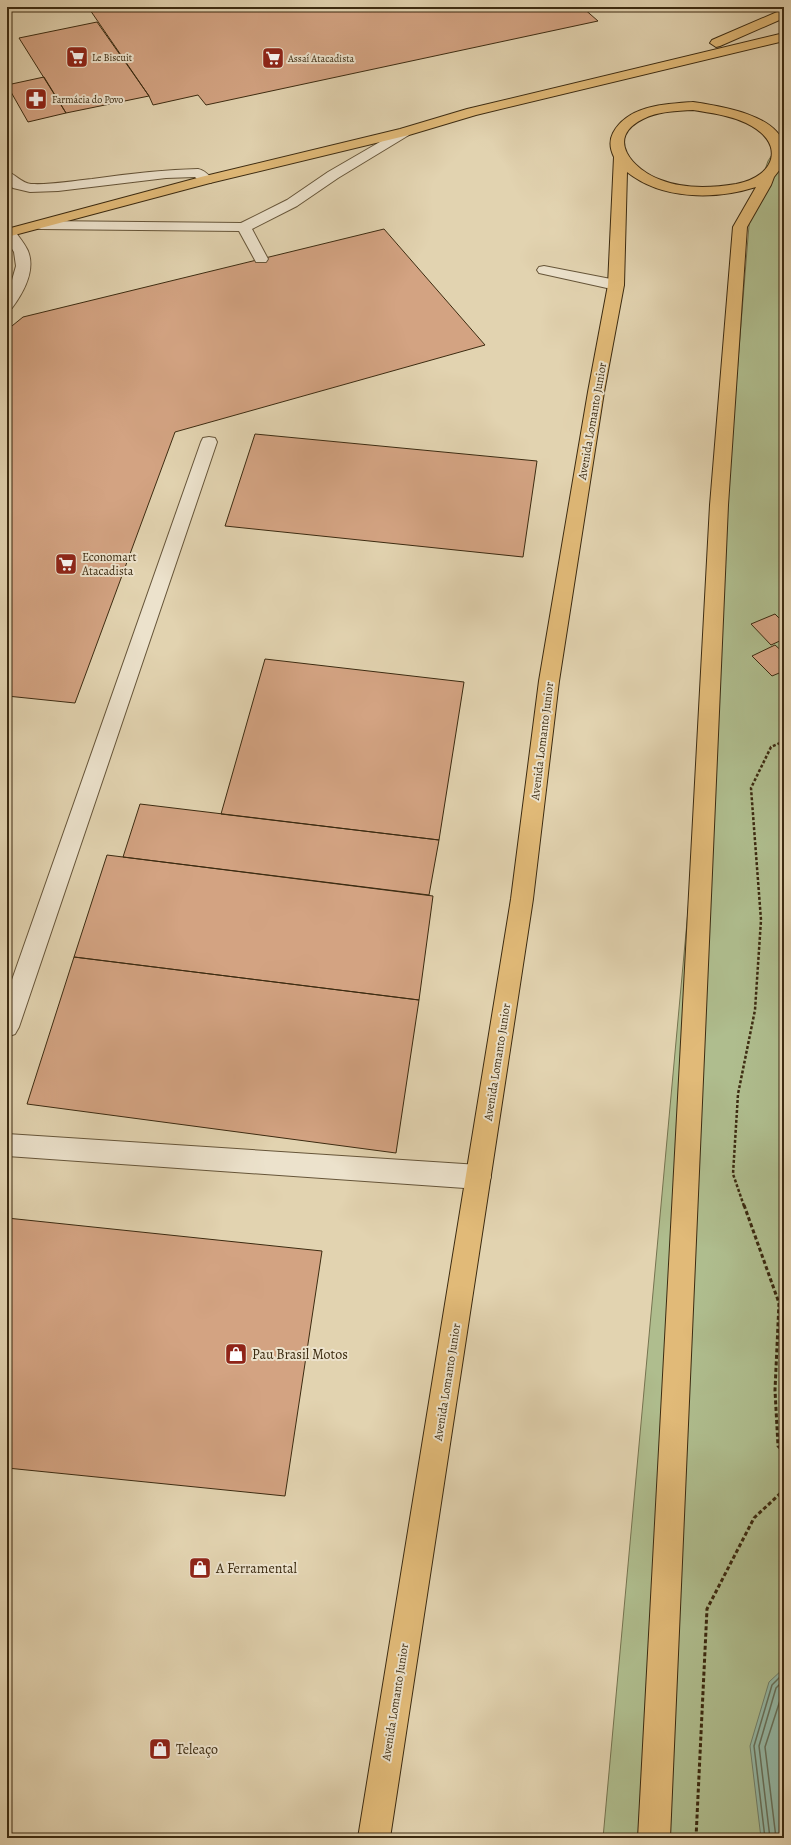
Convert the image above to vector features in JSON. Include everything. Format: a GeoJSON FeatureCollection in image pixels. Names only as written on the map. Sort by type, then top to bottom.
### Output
{"type":"FeatureCollection","features":[{"type":"Feature","properties":{"kind":"main road"},"geometry":{"type":"LineString","coordinates":[[669,64],[784,13]]}},
{"type":"Feature","properties":{"kind":"main road"},"geometry":{"type":"LineString","coordinates":[[8,233],[206,180],[404,132],[472,112],[784,37]]}},
{"type":"Feature","properties":{"kind":"main road","name":"Avenida Lomanto Junior"},"geometry":{"type":"LineString","coordinates":[[374,1838],[522,899],[549,681],[596,392],[616,285],[620,158],[616,144],[619,132],[630,121],[647,112],[668,107],[693,106],[717,109],[740,116],[759,125],[773,137],[779,150],[776,168]]}},
{"type":"Feature","properties":{"kind":"main road"},"geometry":{"type":"LineString","coordinates":[[620,158],[632,170],[651,181],[675,188],[701,191],[727,190],[750,185],[776,168]]}},
{"type":"Feature","properties":{"kind":"main road"},"geometry":{"type":"LineString","coordinates":[[654,1838],[719,506],[740,227],[764,185],[776,168]]}},
{"type":"Feature","properties":{"kind":"street"},"geometry":{"type":"LineString","coordinates":[[41,225],[244,227],[292,203],[333,175],[404,132]]}},
{"type":"Feature","properties":{"kind":"street"},"geometry":{"type":"LineString","coordinates":[[7,176],[18,185],[30,188],[58,188],[166,174],[198,173],[206,180]]}},
{"type":"Feature","properties":{"kind":"street"},"geometry":{"type":"LineString","coordinates":[[244,227],[261,259]]}},
{"type":"Feature","properties":{"kind":"street"},"geometry":{"type":"LineString","coordinates":[[7,305],[17,289],[22,274],[21,252],[8,233]]}},
{"type":"Feature","properties":{"kind":"street"},"geometry":{"type":"LineString","coordinates":[[544,270],[616,285]]}},
{"type":"Feature","properties":{"kind":"street"},"geometry":{"type":"LineString","coordinates":[[7,1027],[209,442]]}},
{"type":"Feature","properties":{"kind":"street"},"geometry":{"type":"LineString","coordinates":[[7,1145],[479,1177]]}},
{"type":"Feature","properties":{"kind":"path"},"geometry":{"type":"LineString","coordinates":[[784,741],[770,746],[750,788],[761,920],[755,1010],[738,1094],[733,1174],[779,1303],[775,1390],[778,1446],[784,1452]]}},
{"type":"Feature","properties":{"kind":"path"},"geometry":{"type":"LineString","coordinates":[[696,1838],[707,1609],[754,1518],[784,1490]]}},
{"type":"Feature","properties":{"kind":"shaded area"},"geometry":{"type":"Polygon","coordinates":[[[784,136],[784,1838],[603,1838],[735,398],[750,213],[768,161],[784,136]]]}},
{"type":"Feature","properties":{"kind":"water"},"geometry":{"type":"Polygon","coordinates":[[[784,1668],[784,1838],[761,1838],[750,1746],[769,1682],[784,1668]]]}},
{"type":"Feature","properties":{"kind":"building","name":"Assaí Atacadista"},"geometry":{"type":"Polygon","coordinates":[[[88,7],[582,7],[598,21],[206,105],[198,95],[153,105],[149,96],[88,7]]]}},
{"type":"Feature","properties":{"kind":"building","name":"Le Biscuit"},"geometry":{"type":"Polygon","coordinates":[[[97,22],[149,96],[66,113],[19,38],[97,22]]]}},
{"type":"Feature","properties":{"kind":"building","name":"Farmácia do Povo"},"geometry":{"type":"Polygon","coordinates":[[[44,77],[66,113],[28,122],[7,85],[44,77]]]}},
{"type":"Feature","properties":{"kind":"building","name":"Economart Atacadista"},"geometry":{"type":"Polygon","coordinates":[[[384,229],[485,345],[175,432],[75,703],[7,696],[7,330],[23,317],[384,229]]]}},
{"type":"Feature","properties":{"kind":"building"},"geometry":{"type":"Polygon","coordinates":[[[255,434],[537,461],[523,557],[225,526],[255,434]]]}},
{"type":"Feature","properties":{"kind":"building"},"geometry":{"type":"Polygon","coordinates":[[[775,614],[784,623],[784,639],[771,645],[751,624],[775,614]]]}},
{"type":"Feature","properties":{"kind":"building"},"geometry":{"type":"Polygon","coordinates":[[[775,645],[784,653],[784,671],[772,676],[752,656],[775,645]]]}},
{"type":"Feature","properties":{"kind":"building"},"geometry":{"type":"Polygon","coordinates":[[[265,659],[464,682],[439,840],[221,814],[265,659]]]}},
{"type":"Feature","properties":{"kind":"building"},"geometry":{"type":"Polygon","coordinates":[[[140,804],[439,840],[429,895],[123,857],[140,804]]]}},
{"type":"Feature","properties":{"kind":"building"},"geometry":{"type":"Polygon","coordinates":[[[107,855],[433,896],[419,1000],[74,957],[107,855]]]}},
{"type":"Feature","properties":{"kind":"building"},"geometry":{"type":"Polygon","coordinates":[[[74,957],[419,1000],[396,1153],[27,1104],[74,957]]]}},
{"type":"Feature","properties":{"kind":"building"},"geometry":{"type":"Polygon","coordinates":[[[7,1218],[322,1251],[285,1496],[7,1468],[7,1218]]]}},
{"type":"Feature","properties":{"kind":"place","name":"Le Biscuit"},"geometry":{"type":"Point","coordinates":[77,57]}},
{"type":"Feature","properties":{"kind":"place","name":"Assaí Atacadista"},"geometry":{"type":"Point","coordinates":[273,58]}},
{"type":"Feature","properties":{"kind":"place","name":"Farmácia do Povo"},"geometry":{"type":"Point","coordinates":[36,99]}},
{"type":"Feature","properties":{"kind":"place","name":"Economart Atacadista"},"geometry":{"type":"Point","coordinates":[66,564]}},
{"type":"Feature","properties":{"kind":"place","name":"Pau Brasil Motos"},"geometry":{"type":"Point","coordinates":[236,1354]}},
{"type":"Feature","properties":{"kind":"place","name":"A Ferramental"},"geometry":{"type":"Point","coordinates":[200,1568]}},
{"type":"Feature","properties":{"kind":"place","name":"Teleaço"},"geometry":{"type":"Point","coordinates":[160,1749]}}]}
